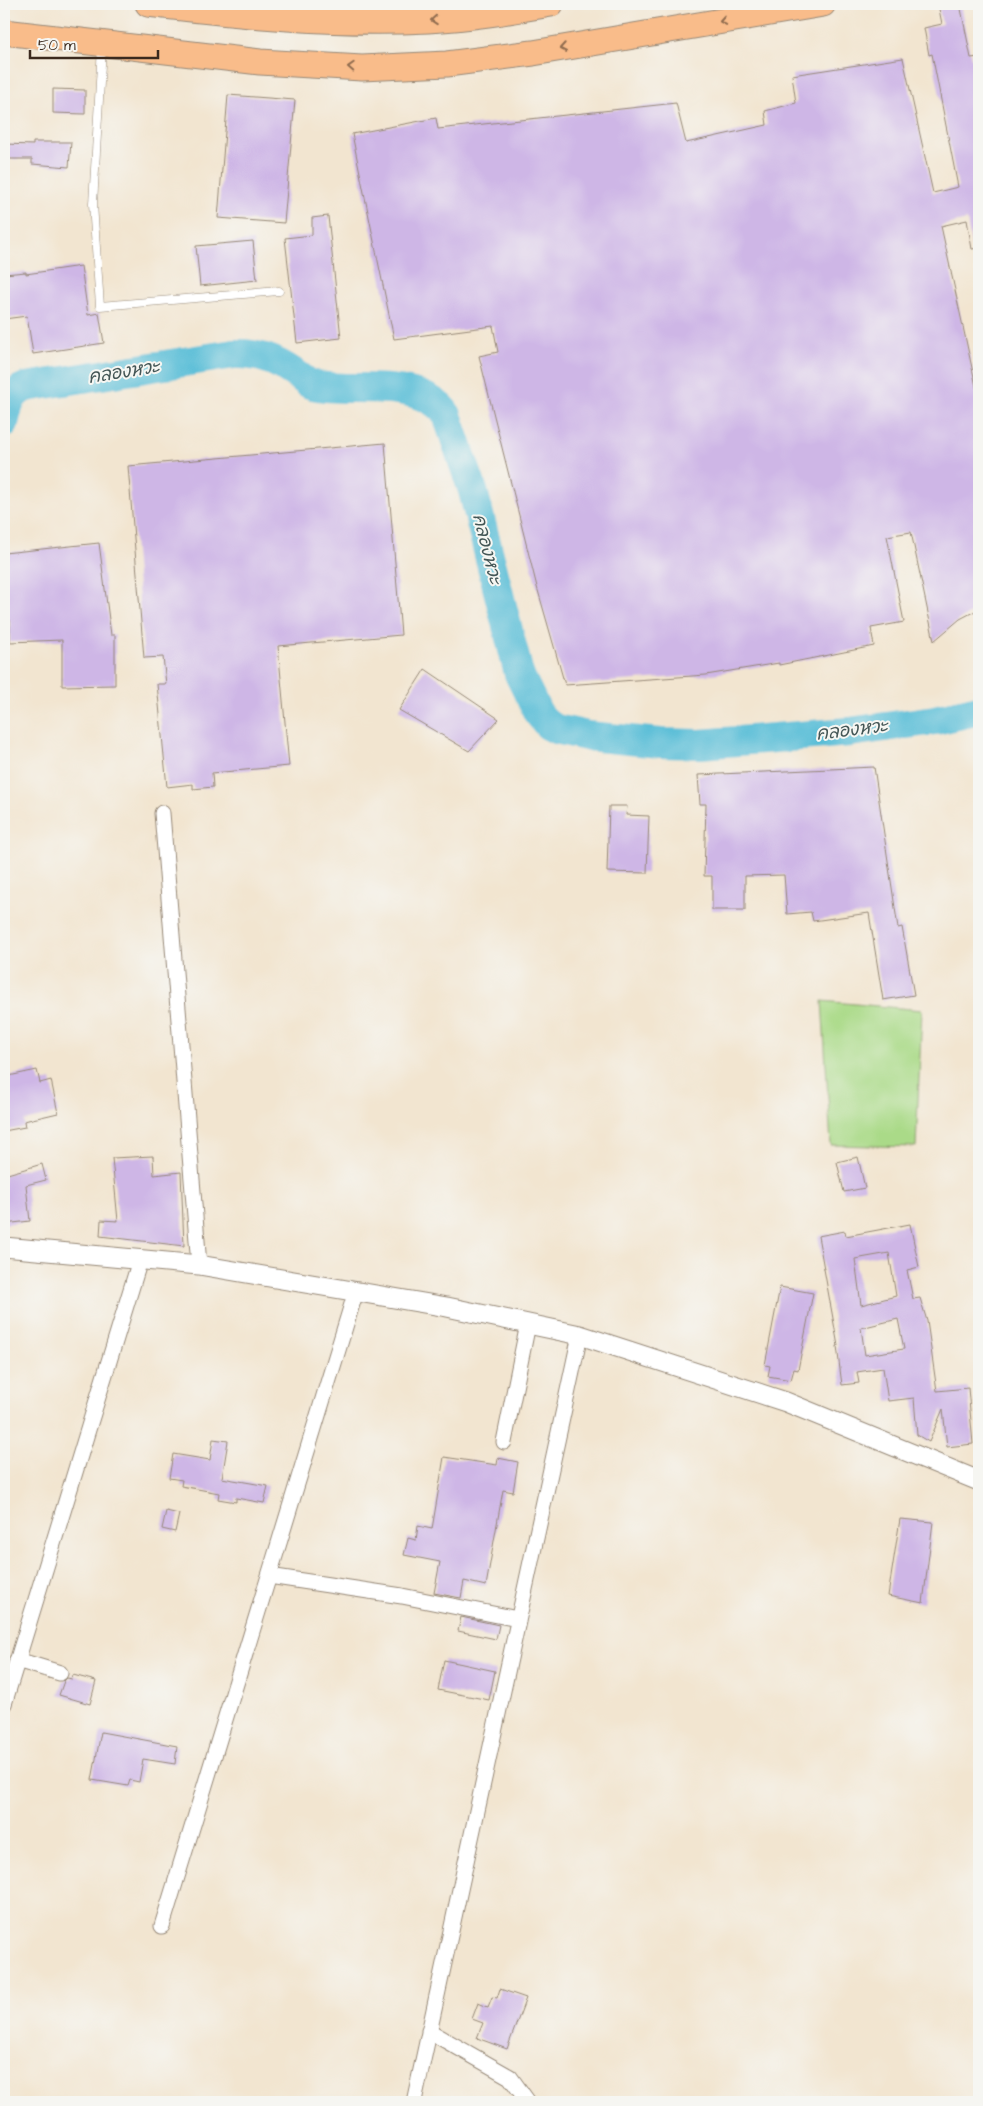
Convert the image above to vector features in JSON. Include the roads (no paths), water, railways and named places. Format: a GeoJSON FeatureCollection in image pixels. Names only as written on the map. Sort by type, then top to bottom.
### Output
{"type":"FeatureCollection","features":[{"type":"Feature","properties":{"kind":"highway"},"geometry":{"type":"LineString","coordinates":[[148,4],[282,18],[372,22],[466,17],[551,4]]}},
{"type":"Feature","properties":{"kind":"highway"},"geometry":{"type":"LineString","coordinates":[[4,32],[102,45],[270,62],[362,68],[400,67],[488,60],[524,55],[822,4]]}},
{"type":"Feature","properties":{"kind":"street"},"geometry":{"type":"LineString","coordinates":[[162,813],[199,1266]]}},
{"type":"Feature","properties":{"kind":"street"},"geometry":{"type":"LineString","coordinates":[[4,1247],[199,1266],[448,1307],[580,1335],[786,1402],[979,1480]]}},
{"type":"Feature","properties":{"kind":"street"},"geometry":{"type":"LineString","coordinates":[[4,1704],[140,1260]]}},
{"type":"Feature","properties":{"kind":"street"},"geometry":{"type":"LineString","coordinates":[[162,1926],[356,1291]]}},
{"type":"Feature","properties":{"kind":"street"},"geometry":{"type":"LineString","coordinates":[[504,1442],[528,1324]]}},
{"type":"Feature","properties":{"kind":"street"},"geometry":{"type":"LineString","coordinates":[[414,2102],[580,1335]]}},
{"type":"Feature","properties":{"kind":"street"},"geometry":{"type":"LineString","coordinates":[[269,1576],[402,1596],[518,1619]]}},
{"type":"Feature","properties":{"kind":"street"},"geometry":{"type":"LineString","coordinates":[[17,1660],[60,1673]]}},
{"type":"Feature","properties":{"kind":"street"},"geometry":{"type":"LineString","coordinates":[[429,2031],[510,2077],[528,2102]]}},
{"type":"Feature","properties":{"kind":"lane"},"geometry":{"type":"LineString","coordinates":[[102,45],[93,204],[100,306],[279,291]]}},
{"type":"Feature","properties":{"kind":"waterway","name":"คลองหวะ"},"geometry":{"type":"LineString","coordinates":[[4,423],[13,397],[26,387],[234,354],[259,356],[273,361],[287,368],[308,383],[322,387],[371,388],[414,393],[438,405],[447,415],[473,491],[519,674],[538,713],[548,725],[556,729],[587,736],[661,743],[700,744],[850,732],[935,720],[979,710]]}}]}
